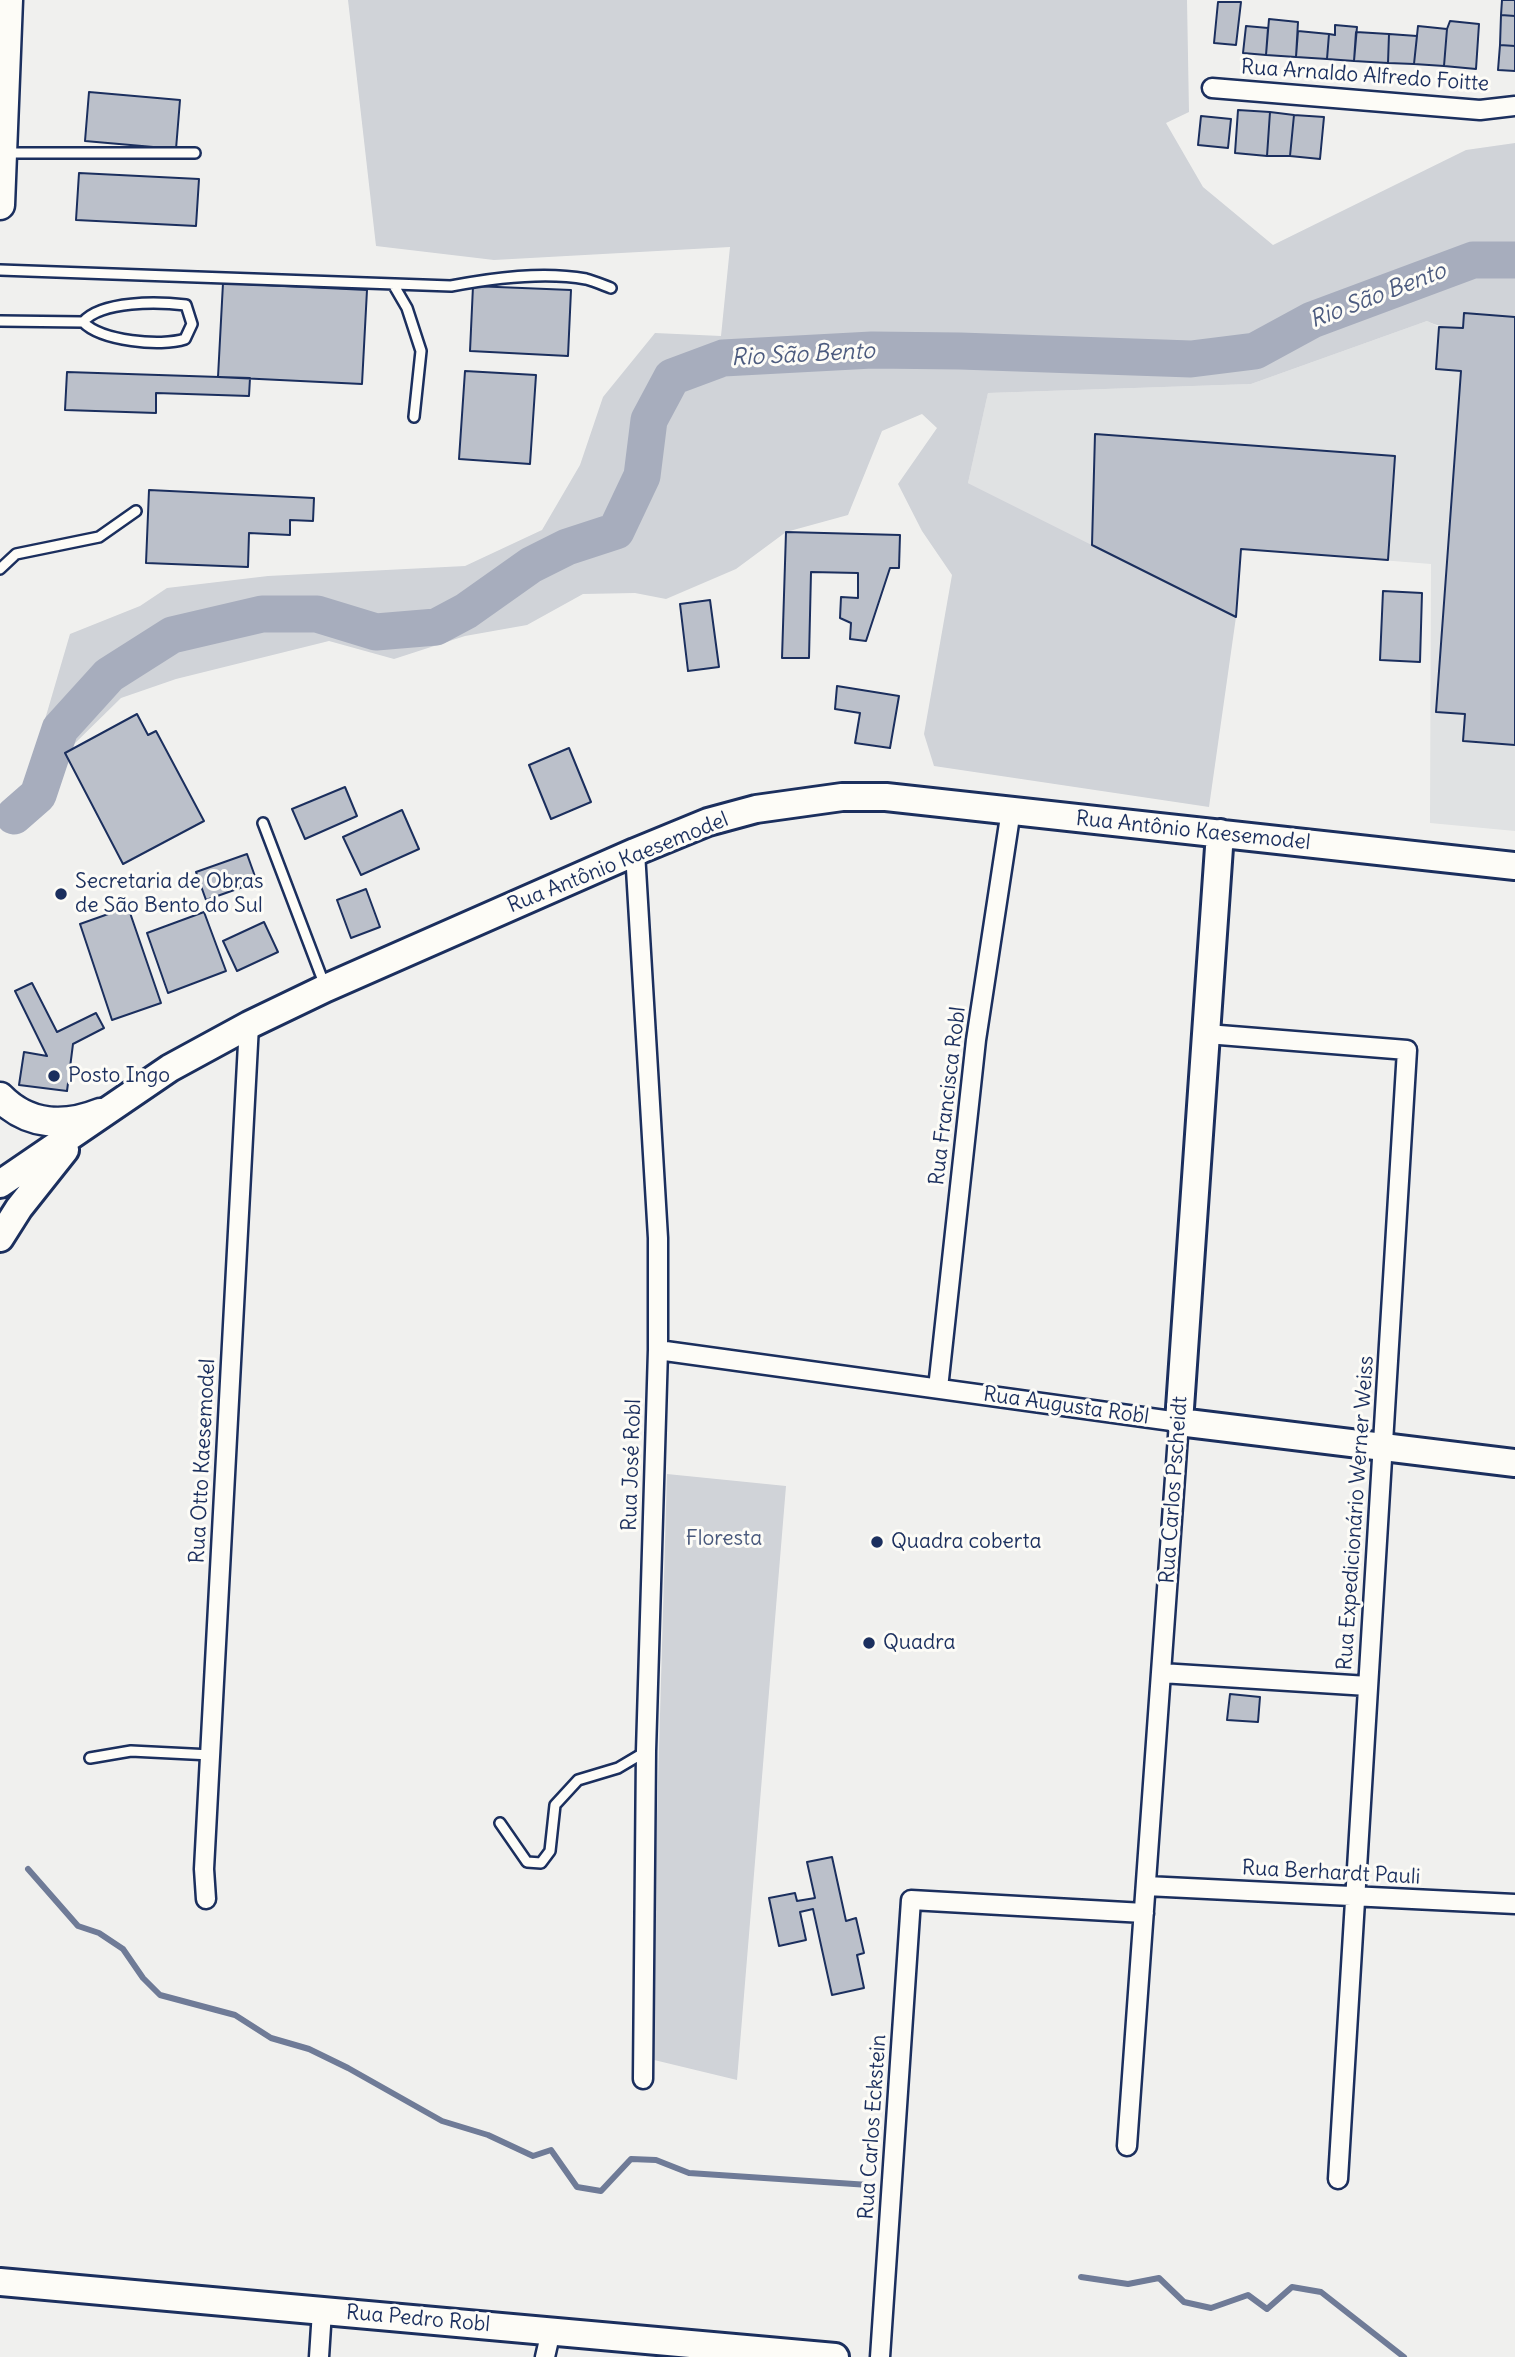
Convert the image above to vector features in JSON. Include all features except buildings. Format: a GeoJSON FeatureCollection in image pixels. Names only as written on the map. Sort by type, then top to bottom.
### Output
{"type":"FeatureCollection","features":[{"type":"Feature","properties":{"kind":"main road"},"geometry":{"type":"LineString","coordinates":[[0,194],[8,0]]}},
{"type":"Feature","properties":{"kind":"main road","name":"Rua Antônio Kaesemodel"},"geometry":{"type":"LineString","coordinates":[[0,1184],[100,1113],[170,1068],[248,1025],[635,852],[708,822],[756,808],[842,797],[886,797],[1515,866]]}},
{"type":"Feature","properties":{"kind":"main road","name":"Rua Carlos Pscheidt"},"geometry":{"type":"LineString","coordinates":[[1179,1422],[1220,834]]}},
{"type":"Feature","properties":{"kind":"main road"},"geometry":{"type":"LineString","coordinates":[[0,1097],[24,1115],[43,1122],[72,1122],[100,1113]]}},
{"type":"Feature","properties":{"kind":"main road","name":"Rua Antônio Kaesemodel"},"geometry":{"type":"LineString","coordinates":[[0,1238],[44,1174],[100,1113]]}},
{"type":"Feature","properties":{"kind":"main road","name":"Rua Augusta Robl"},"geometry":{"type":"LineString","coordinates":[[1179,1422],[1515,1463]]}},
{"type":"Feature","properties":{"kind":"main road","name":"Rua Pedro Robl"},"geometry":{"type":"LineString","coordinates":[[0,2282],[835,2357]]}},
{"type":"Feature","properties":{"kind":"street","name":"Rua Arnaldo Alfredo Foitte"},"geometry":{"type":"LineString","coordinates":[[1212,88],[1480,110],[1515,106]]}},
{"type":"Feature","properties":{"kind":"street","name":"Rua Francisca Robl"},"geometry":{"type":"LineString","coordinates":[[939,1388],[976,1040],[1011,810]]}},
{"type":"Feature","properties":{"kind":"street","name":"Rua José Robl"},"geometry":{"type":"LineString","coordinates":[[635,852],[658,1238],[658,1350],[646,1751],[643,2079]]}},
{"type":"Feature","properties":{"kind":"street","name":"Rua Otto Kaesemodel"},"geometry":{"type":"LineString","coordinates":[[206,1899],[204,1868],[248,1025]]}},
{"type":"Feature","properties":{"kind":"street","name":"Rua Expedicionário Werner Weiss"},"geometry":{"type":"LineString","coordinates":[[1207,1034],[1407,1050],[1338,2179]]}},
{"type":"Feature","properties":{"kind":"street","name":"Rua Augusta Robl"},"geometry":{"type":"LineString","coordinates":[[658,1350],[1179,1422]]}},
{"type":"Feature","properties":{"kind":"street","name":"Rua Carlos Pscheidt"},"geometry":{"type":"LineString","coordinates":[[1127,2146],[1179,1422]]}},
{"type":"Feature","properties":{"kind":"street"},"geometry":{"type":"LineString","coordinates":[[1161,1673],[1368,1685]]}},
{"type":"Feature","properties":{"kind":"street","name":"Rua Berhardt Pauli"},"geometry":{"type":"LineString","coordinates":[[1146,1886],[1515,1904]]}},
{"type":"Feature","properties":{"kind":"street","name":"Rua Carlos Eckstein"},"geometry":{"type":"LineString","coordinates":[[880,2357],[911,1900],[1144,1913]]}},
{"type":"Feature","properties":{"kind":"street"},"geometry":{"type":"LineString","coordinates":[[319,2357],[322,2311]]}},
{"type":"Feature","properties":{"kind":"street"},"geometry":{"type":"LineString","coordinates":[[545,2357],[551,2331]]}},
{"type":"Feature","properties":{"kind":"lane"},"geometry":{"type":"LineString","coordinates":[[3,153],[195,153]]}},
{"type":"Feature","properties":{"kind":"lane"},"geometry":{"type":"LineString","coordinates":[[0,270],[451,286],[475,281],[540,276],[586,279],[611,288]]}},
{"type":"Feature","properties":{"kind":"lane"},"geometry":{"type":"LineString","coordinates":[[393,284],[407,308],[421,351],[414,418]]}},
{"type":"Feature","properties":{"kind":"lane"},"geometry":{"type":"LineString","coordinates":[[0,321],[83,322],[89,328],[113,337],[172,344],[185,339],[192,324],[186,305],[159,302],[121,306],[89,315],[83,322]]}},
{"type":"Feature","properties":{"kind":"lane"},"geometry":{"type":"LineString","coordinates":[[0,569],[16,554],[99,537],[136,512]]}},
{"type":"Feature","properties":{"kind":"lane"},"geometry":{"type":"LineString","coordinates":[[263,823],[326,988]]}},
{"type":"Feature","properties":{"kind":"lane"},"geometry":{"type":"LineString","coordinates":[[90,1758],[131,1751],[211,1755]]}},
{"type":"Feature","properties":{"kind":"lane"},"geometry":{"type":"LineString","coordinates":[[500,1823],[527,1862],[541,1863],[550,1851],[555,1805],[578,1780],[618,1768],[646,1751]]}},
{"type":"Feature","properties":{"kind":"shaded area"},"geometry":{"type":"Polygon","coordinates":[[[1515,317],[1515,831],[1430,823],[1431,564],[1241,549],[1236,617],[968,483],[988,393],[1251,384],[1427,321],[1439,327],[1515,317]]]}},
{"type":"Feature","properties":{"kind":"green space"},"geometry":{"type":"Polygon","coordinates":[[[348,0],[1187,0],[1189,112],[1166,123],[1203,187],[1273,245],[1466,150],[1515,143],[1515,317],[1460,328],[1427,321],[1251,384],[988,393],[968,483],[1236,617],[1209,807],[934,766],[924,734],[952,575],[922,531],[898,484],[937,428],[922,414],[882,431],[848,515],[786,532],[736,569],[666,599],[635,593],[583,594],[527,625],[465,636],[394,659],[329,641],[176,679],[121,698],[65,753],[54,791],[12,832],[70,634],[140,606],[167,588],[268,576],[465,566],[542,530],[580,465],[603,397],[655,333],[721,336],[730,247],[494,260],[376,246],[348,0]]]}},
{"type":"Feature","properties":{"kind":"green space","name":"Floresta"},"geometry":{"type":"Polygon","coordinates":[[[667,1474],[786,1486],[737,2080],[650,2059],[667,1474]]]}},
{"type":"Feature","properties":{"kind":"waterway","name":"Rio São Bento"},"geometry":{"type":"LineString","coordinates":[[14,816],[38,795],[60,729],[109,675],[172,635],[262,614],[317,614],[376,632],[436,627],[466,611],[531,565],[567,547],[616,531],[642,476],[649,420],[672,377],[723,358],[872,350],[1191,359],[1255,351],[1312,320],[1473,260],[1515,260]]}},
{"type":"Feature","properties":{"kind":"waterway"},"geometry":{"type":"LineString","coordinates":[[28,1869],[78,1926],[99,1933],[123,1949],[143,1978],[160,1995],[235,2015],[271,2038],[309,2049],[348,2068],[442,2121],[488,2135],[533,2156],[551,2150],[577,2187],[601,2191],[631,2159],[656,2160],[689,2173],[869,2185]]}},
{"type":"Feature","properties":{"kind":"waterway"},"geometry":{"type":"LineString","coordinates":[[1081,2277],[1128,2284],[1159,2278],[1184,2302],[1211,2308],[1248,2295],[1267,2309],[1292,2287],[1321,2292],[1404,2357]]}},
{"type":"Feature","properties":{"kind":"place","name":"Secretaria de Obras de São Bento do Sul"},"geometry":{"type":"Point","coordinates":[61,894]}},
{"type":"Feature","properties":{"kind":"place","name":"Posto Ingo"},"geometry":{"type":"Point","coordinates":[54,1076]}},
{"type":"Feature","properties":{"kind":"place","name":"Quadra coberta"},"geometry":{"type":"Point","coordinates":[877,1542]}},
{"type":"Feature","properties":{"kind":"place","name":"Quadra"},"geometry":{"type":"Point","coordinates":[869,1643]}}]}
